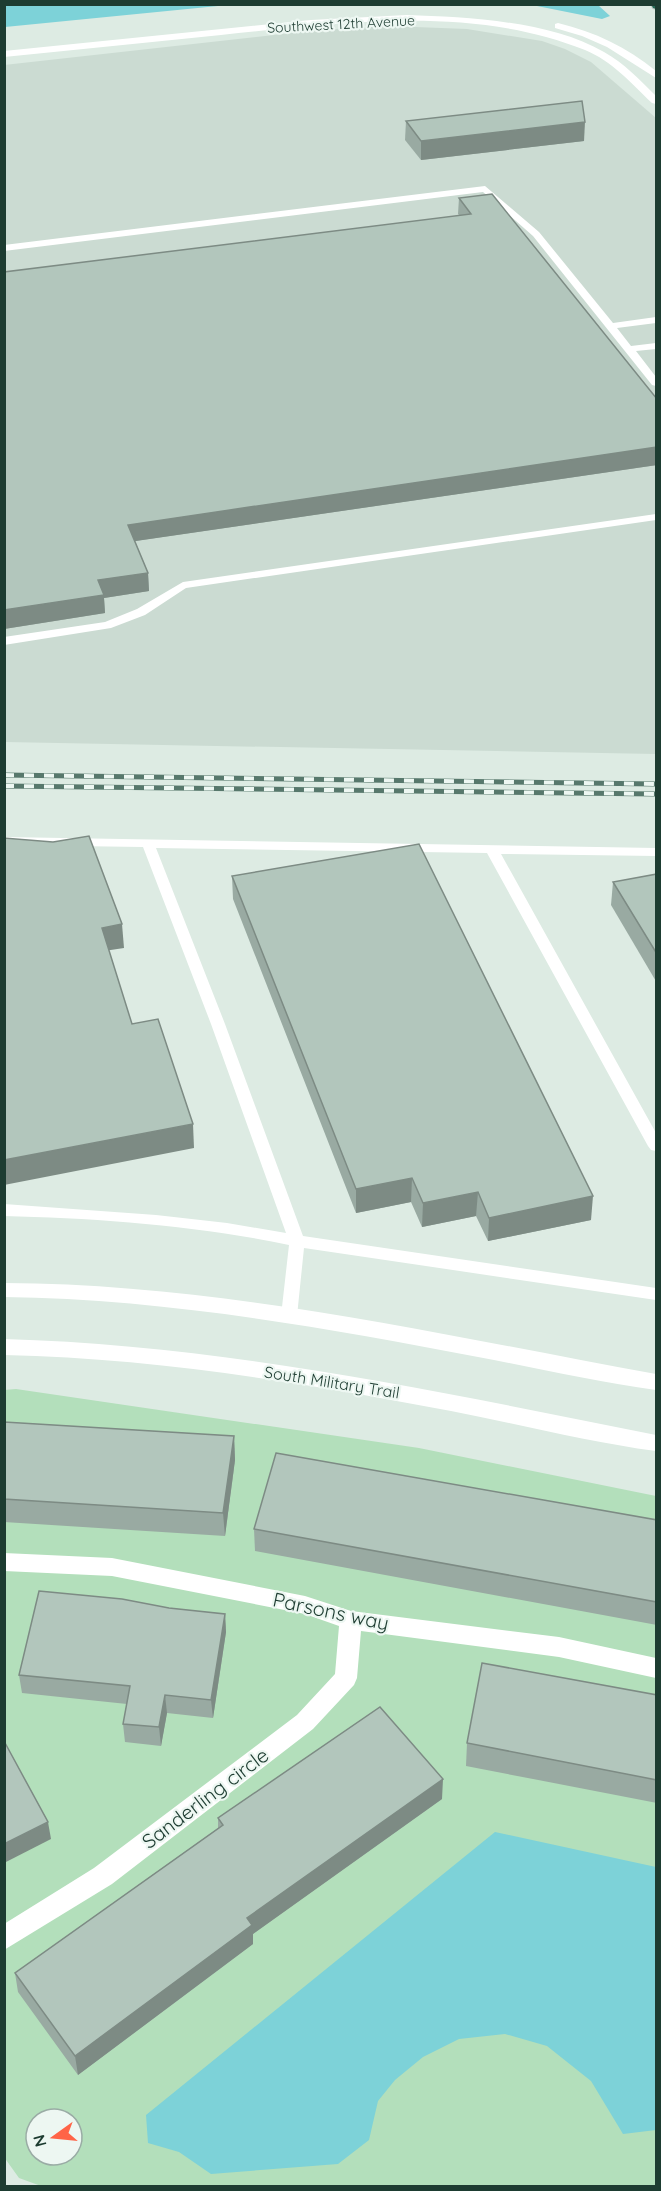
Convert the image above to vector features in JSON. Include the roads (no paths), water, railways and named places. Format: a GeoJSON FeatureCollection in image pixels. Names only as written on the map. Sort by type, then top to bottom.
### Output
{"type":"FeatureCollection","features":[{"type":"Feature","properties":{"kind":"street","name":"Southwest 12th Avenue"},"geometry":{"type":"LineString","coordinates":[[4,44],[300,14],[435,10],[499,16],[568,28],[609,43],[626,52],[657,75]]}},
{"type":"Feature","properties":{"kind":"street","name":"Southwest 12th Avenue"},"geometry":{"type":"LineString","coordinates":[[4,54],[306,23],[388,19],[436,20],[523,29],[590,49],[619,68],[657,101]]}},
{"type":"Feature","properties":{"kind":"street"},"geometry":{"type":"LineString","coordinates":[[4,1290],[50,1290],[203,1303],[375,1330],[657,1382]]}},
{"type":"Feature","properties":{"kind":"street","name":"South Military Trail"},"geometry":{"type":"LineString","coordinates":[[4,1347],[43,1347],[180,1359],[350,1383],[657,1443]]}},
{"type":"Feature","properties":{"kind":"street","name":"Parsons way"},"geometry":{"type":"LineString","coordinates":[[4,1562],[112,1567],[305,1605],[351,1620],[559,1647],[657,1668]]}},
{"type":"Feature","properties":{"kind":"street","name":"Sanderling circle"},"geometry":{"type":"LineString","coordinates":[[4,1938],[103,1875],[305,1722],[346,1678],[351,1620]]}},
{"type":"Feature","properties":{"kind":"lane"},"geometry":{"type":"LineString","coordinates":[[4,248],[485,189],[536,234],[657,383]]}},
{"type":"Feature","properties":{"kind":"lane"},"geometry":{"type":"LineString","coordinates":[[611,326],[657,320]]}},
{"type":"Feature","properties":{"kind":"lane"},"geometry":{"type":"LineString","coordinates":[[630,349],[657,346]]}},
{"type":"Feature","properties":{"kind":"lane"},"geometry":{"type":"LineString","coordinates":[[4,641],[106,625],[141,612],[183,585],[657,517]]}},
{"type":"Feature","properties":{"kind":"lane"},"geometry":{"type":"LineString","coordinates":[[4,841],[657,852]]}},
{"type":"Feature","properties":{"kind":"lane"},"geometry":{"type":"LineString","coordinates":[[148,843],[218,1024],[297,1240],[289,1316]]}},
{"type":"Feature","properties":{"kind":"lane"},"geometry":{"type":"LineString","coordinates":[[492,850],[657,1146]]}},
{"type":"Feature","properties":{"kind":"lane"},"geometry":{"type":"LineString","coordinates":[[4,1210],[59,1211],[254,1231],[297,1240],[657,1294]]}},
{"type":"Feature","properties":{"kind":"water"},"geometry":{"type":"Polygon","coordinates":[[[5,4],[228,4],[228,5],[5,27],[5,4]]]}},
{"type":"Feature","properties":{"kind":"water"},"geometry":{"type":"Polygon","coordinates":[[[532,5],[598,5],[610,16],[602,19],[532,5]]]}},
{"type":"Feature","properties":{"kind":"water"},"geometry":{"type":"Polygon","coordinates":[[[495,1832],[656,1867],[656,2130],[623,2134],[591,2081],[547,2046],[505,2034],[459,2039],[423,2057],[395,2080],[378,2101],[369,2140],[338,2164],[211,2174],[179,2152],[148,2143],[146,2115],[495,1832]]]}},
{"type":"Feature","properties":{"kind":"railway"},"geometry":{"type":"LineString","coordinates":[[4,775],[656,784]]}},
{"type":"Feature","properties":{"kind":"railway"},"geometry":{"type":"LineString","coordinates":[[4,786],[656,794]]}}]}
